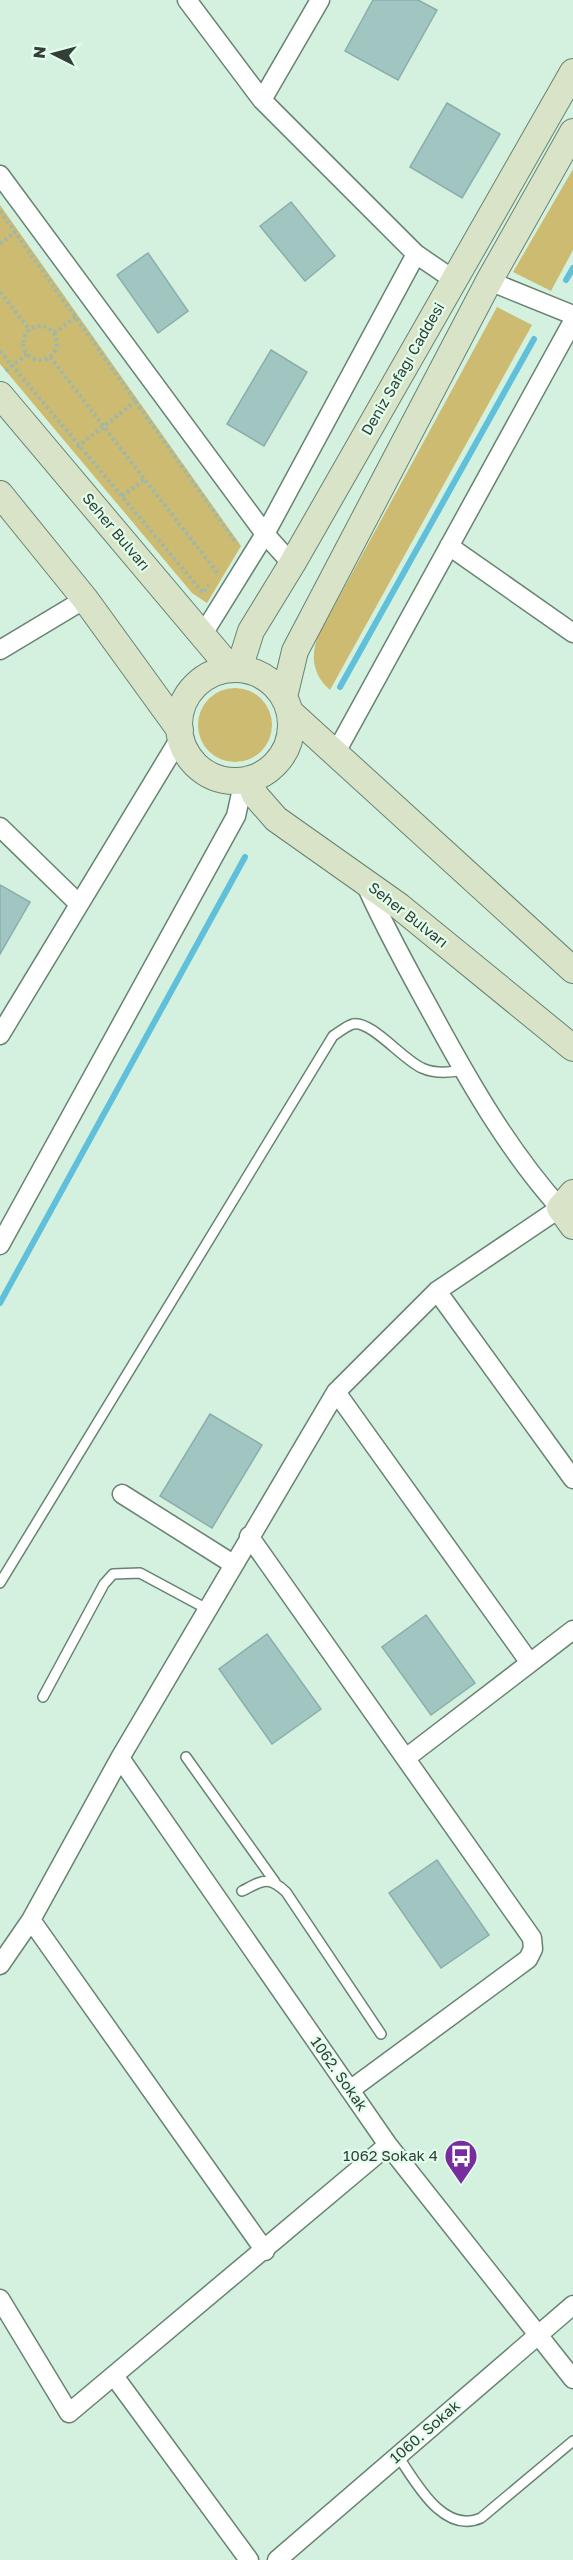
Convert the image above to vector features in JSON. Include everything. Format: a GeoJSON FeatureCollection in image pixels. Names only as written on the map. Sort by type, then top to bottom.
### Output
{"type":"FeatureCollection","features":[{"type":"Feature","properties":{"kind":"main road","name":"Deniz Safağı Caddesi"},"geometry":{"type":"LineString","coordinates":[[235,669],[251,631],[292,564],[573,72]]}},
{"type":"Feature","properties":{"kind":"main road"},"geometry":{"type":"LineString","coordinates":[[0,494],[85,599],[180,734],[186,753],[196,765],[209,775],[224,780],[246,780],[270,770],[281,758],[292,728],[287,704],[295,651],[489,281],[573,132]]}},
{"type":"Feature","properties":{"kind":"main road","name":"Seher Bulvarı"},"geometry":{"type":"LineString","coordinates":[[3,383],[203,634],[235,669]]}},
{"type":"Feature","properties":{"kind":"main road"},"geometry":{"type":"LineString","coordinates":[[180,734],[182,706],[190,692],[201,680],[215,672],[235,669],[262,675],[274,684],[287,704],[335,754],[573,970]]}},
{"type":"Feature","properties":{"kind":"main road","name":"Seher Bulvarı"},"geometry":{"type":"LineString","coordinates":[[246,780],[255,795],[276,819],[408,914],[573,1048]]}},
{"type":"Feature","properties":{"kind":"street"},"geometry":{"type":"LineString","coordinates":[[187,0],[262,100],[416,254],[454,280]]}},
{"type":"Feature","properties":{"kind":"street"},"geometry":{"type":"LineString","coordinates":[[262,100],[320,0]]}},
{"type":"Feature","properties":{"kind":"street"},"geometry":{"type":"LineString","coordinates":[[0,175],[265,534],[292,564]]}},
{"type":"Feature","properties":{"kind":"street"},"geometry":{"type":"LineString","coordinates":[[203,634],[265,534],[416,254]]}},
{"type":"Feature","properties":{"kind":"street"},"geometry":{"type":"LineString","coordinates":[[489,281],[573,315]]}},
{"type":"Feature","properties":{"kind":"street"},"geometry":{"type":"LineString","coordinates":[[335,754],[573,321]]}},
{"type":"Feature","properties":{"kind":"street"},"geometry":{"type":"LineString","coordinates":[[449,546],[573,633]]}},
{"type":"Feature","properties":{"kind":"street"},"geometry":{"type":"LineString","coordinates":[[0,650],[85,599]]}},
{"type":"Feature","properties":{"kind":"street"},"geometry":{"type":"LineString","coordinates":[[0,1035],[180,734]]}},
{"type":"Feature","properties":{"kind":"street"},"geometry":{"type":"LineString","coordinates":[[0,1245],[236,816],[246,780]]}},
{"type":"Feature","properties":{"kind":"street"},"geometry":{"type":"LineString","coordinates":[[0,827],[79,904]]}},
{"type":"Feature","properties":{"kind":"street"},"geometry":{"type":"LineString","coordinates":[[0,1965],[31,1920],[120,1758],[336,1392],[437,1291],[569,1209],[517,1156],[463,1070],[385,928],[365,882]]}},
{"type":"Feature","properties":{"kind":"street"},"geometry":{"type":"LineString","coordinates":[[437,1291],[573,1479]]}},
{"type":"Feature","properties":{"kind":"street"},"geometry":{"type":"LineString","coordinates":[[336,1392],[530,1663]]}},
{"type":"Feature","properties":{"kind":"street"},"geometry":{"type":"LineString","coordinates":[[122,1494],[233,1564]]}},
{"type":"Feature","properties":{"kind":"street"},"geometry":{"type":"LineString","coordinates":[[249,1536],[532,1938],[533,1949],[528,1959],[350,2090]]}},
{"type":"Feature","properties":{"kind":"street"},"geometry":{"type":"LineString","coordinates":[[406,1758],[573,1630]]}},
{"type":"Feature","properties":{"kind":"street","name":"1062. Sokak"},"geometry":{"type":"LineString","coordinates":[[120,1758],[388,2145],[573,2379]]}},
{"type":"Feature","properties":{"kind":"street"},"geometry":{"type":"LineString","coordinates":[[31,1920],[265,2251]]}},
{"type":"Feature","properties":{"kind":"street"},"geometry":{"type":"LineString","coordinates":[[0,2299],[69,2413],[265,2251],[388,2145]]}},
{"type":"Feature","properties":{"kind":"street","name":"1060. Sokak"},"geometry":{"type":"LineString","coordinates":[[277,2560],[573,2305]]}},
{"type":"Feature","properties":{"kind":"street"},"geometry":{"type":"LineString","coordinates":[[114,2376],[249,2560]]}},
{"type":"Feature","properties":{"kind":"lane"},"geometry":{"type":"LineString","coordinates":[[0,1583],[333,1036],[353,1024],[367,1026],[397,1052],[422,1068],[445,1073],[463,1070]]}},
{"type":"Feature","properties":{"kind":"lane"},"geometry":{"type":"LineString","coordinates":[[43,1697],[104,1584],[113,1574],[141,1573],[207,1609]]}},
{"type":"Feature","properties":{"kind":"lane"},"geometry":{"type":"LineString","coordinates":[[186,1757],[275,1881],[286,1892],[381,2034]]}},
{"type":"Feature","properties":{"kind":"lane"},"geometry":{"type":"LineString","coordinates":[[242,1891],[262,1881],[275,1881]]}},
{"type":"Feature","properties":{"kind":"lane"},"geometry":{"type":"LineString","coordinates":[[398,2456],[415,2482],[446,2515],[460,2521],[471,2522],[481,2518],[573,2441]]}},
{"type":"Feature","properties":{"kind":"path"},"geometry":{"type":"LineString","coordinates":[[0,211],[237,545],[231,554]]}},
{"type":"Feature","properties":{"kind":"path"},"geometry":{"type":"LineString","coordinates":[[0,244],[15,232]]}},
{"type":"Feature","properties":{"kind":"path"},"geometry":{"type":"LineString","coordinates":[[0,292],[30,330]]}},
{"type":"Feature","properties":{"kind":"path"},"geometry":{"type":"LineString","coordinates":[[54,333],[76,317]]}},
{"type":"Feature","properties":{"kind":"path"},"geometry":{"type":"LineString","coordinates":[[42,326],[54,333],[57,347],[50,357],[40,360],[27,354],[23,342],[30,330],[42,326]]}},
{"type":"Feature","properties":{"kind":"path"},"geometry":{"type":"LineString","coordinates":[[0,351],[203,593],[224,564]]}},
{"type":"Feature","properties":{"kind":"path"},"geometry":{"type":"LineString","coordinates":[[3,383],[12,366],[27,354]]}},
{"type":"Feature","properties":{"kind":"path"},"geometry":{"type":"LineString","coordinates":[[50,357],[218,574]]}},
{"type":"Feature","properties":{"kind":"path"},"geometry":{"type":"LineString","coordinates":[[72,451],[136,400]]}},
{"type":"Feature","properties":{"kind":"path"},"geometry":{"type":"LineString","coordinates":[[122,496],[145,479]]}},
{"type":"Feature","properties":{"kind":"shaded area"},"geometry":{"type":"Polygon","coordinates":[[[573,169],[573,250],[551,291],[513,272],[573,169]]]}},
{"type":"Feature","properties":{"kind":"shaded area"},"geometry":{"type":"Polygon","coordinates":[[[0,205],[241,546],[207,603],[192,593],[0,364],[0,205]]]}},
{"type":"Feature","properties":{"kind":"shaded area"},"geometry":{"type":"Polygon","coordinates":[[[497,307],[532,325],[330,690],[320,678],[315,665],[314,651],[318,636],[497,307]]]}},
{"type":"Feature","properties":{"kind":"shaded area"},"geometry":{"type":"Polygon","coordinates":[[[235,688],[249,691],[261,699],[269,711],[272,725],[269,739],[261,751],[249,759],[235,762],[221,759],[209,751],[201,739],[198,725],[201,711],[209,699],[221,691],[235,688]]]}},
{"type":"Feature","properties":{"kind":"building"},"geometry":{"type":"Polygon","coordinates":[[[373,0],[418,0],[437,10],[398,80],[345,51],[373,0]]]}},
{"type":"Feature","properties":{"kind":"building"},"geometry":{"type":"Polygon","coordinates":[[[447,103],[500,134],[462,198],[410,167],[447,103]]]}},
{"type":"Feature","properties":{"kind":"building"},"geometry":{"type":"Polygon","coordinates":[[[291,202],[335,256],[305,281],[260,226],[291,202]]]}},
{"type":"Feature","properties":{"kind":"building"},"geometry":{"type":"Polygon","coordinates":[[[148,253],[188,311],[158,333],[117,275],[148,253]]]}},
{"type":"Feature","properties":{"kind":"building"},"geometry":{"type":"Polygon","coordinates":[[[271,350],[307,372],[264,446],[227,424],[271,350]]]}},
{"type":"Feature","properties":{"kind":"building"},"geometry":{"type":"Polygon","coordinates":[[[0,885],[30,902],[0,954],[0,885]]]}},
{"type":"Feature","properties":{"kind":"building"},"geometry":{"type":"Polygon","coordinates":[[[210,1414],[262,1445],[212,1528],[160,1496],[210,1414]]]}},
{"type":"Feature","properties":{"kind":"building"},"geometry":{"type":"Polygon","coordinates":[[[426,1615],[475,1683],[431,1715],[382,1647],[426,1615]]]}},
{"type":"Feature","properties":{"kind":"building"},"geometry":{"type":"Polygon","coordinates":[[[267,1634],[321,1709],[272,1744],[219,1669],[267,1634]]]}},
{"type":"Feature","properties":{"kind":"building"},"geometry":{"type":"Polygon","coordinates":[[[437,1860],[489,1935],[441,1968],[389,1893],[437,1860]]]}},
{"type":"Feature","properties":{"kind":"waterway"},"geometry":{"type":"LineString","coordinates":[[566,280],[573,268]]}},
{"type":"Feature","properties":{"kind":"waterway"},"geometry":{"type":"LineString","coordinates":[[340,687],[534,339]]}},
{"type":"Feature","properties":{"kind":"waterway"},"geometry":{"type":"LineString","coordinates":[[0,1303],[245,857]]}},
{"type":"Feature","properties":{"kind":"place","name":"1062 Sokak 4"},"geometry":{"type":"Point","coordinates":[461,2185]}}]}
